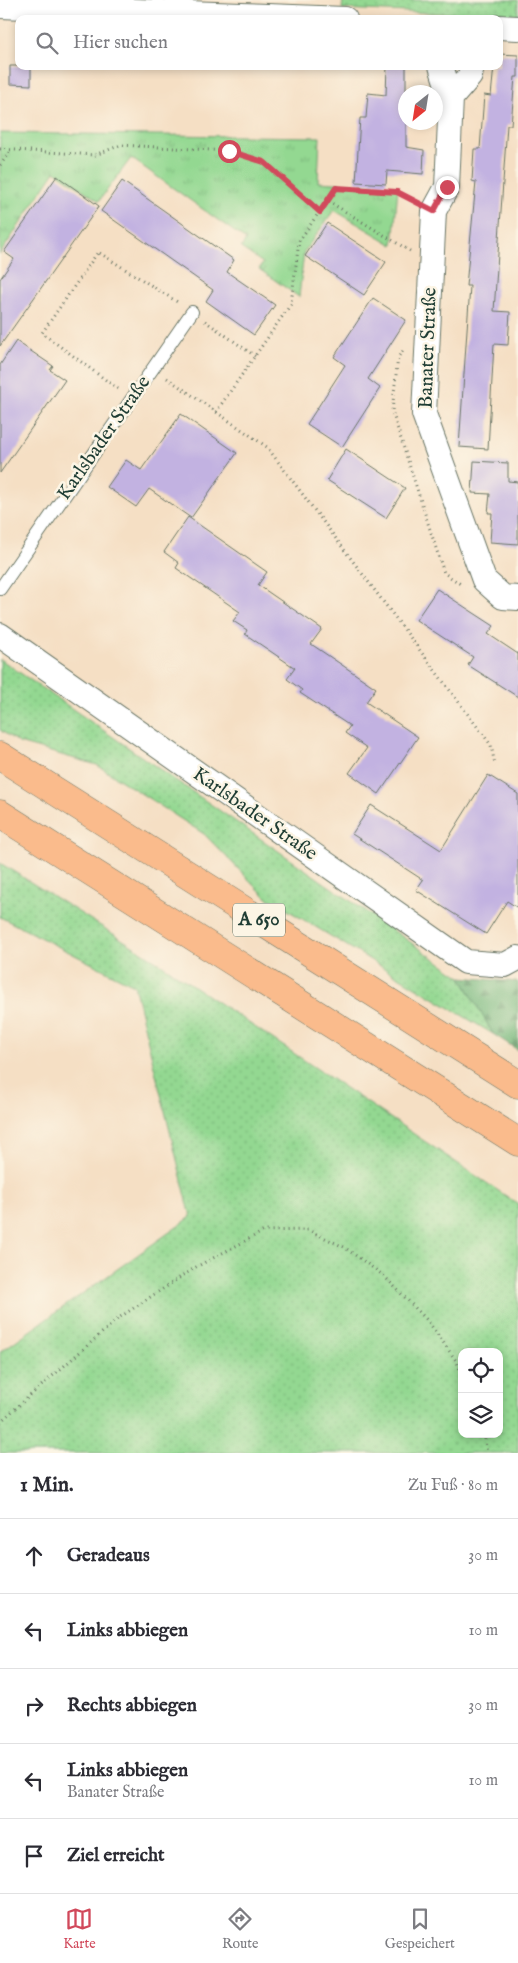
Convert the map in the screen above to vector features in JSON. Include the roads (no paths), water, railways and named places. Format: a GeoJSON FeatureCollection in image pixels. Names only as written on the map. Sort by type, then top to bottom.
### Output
{"type":"FeatureCollection","features":[{"type":"Feature","properties":{"kind":"highway","name":"A 650"},"geometry":{"type":"LineString","coordinates":[[0,756],[518,1084]]}},
{"type":"Feature","properties":{"kind":"highway","name":"A 650"},"geometry":{"type":"LineString","coordinates":[[0,814],[518,1142]]}},
{"type":"Feature","properties":{"kind":"street"},"geometry":{"type":"LineString","coordinates":[[0,6],[239,15]]}},
{"type":"Feature","properties":{"kind":"street"},"geometry":{"type":"LineString","coordinates":[[503,27],[518,28]]}},
{"type":"Feature","properties":{"kind":"street","name":"Banater Straße"},"geometry":{"type":"LineString","coordinates":[[442,70],[452,98],[447,187],[434,211],[424,414],[484,580],[502,596],[518,598]]}},
{"type":"Feature","properties":{"kind":"street"},"geometry":{"type":"LineString","coordinates":[[452,98],[470,76],[471,70]]}},
{"type":"Feature","properties":{"kind":"street","name":"Karlsbader Straße"},"geometry":{"type":"LineString","coordinates":[[0,635],[466,962],[505,965],[518,958]]}},
{"type":"Feature","properties":{"kind":"lane","name":"Karlsbader Straße"},"geometry":{"type":"LineString","coordinates":[[0,589],[192,312]]}}]}
